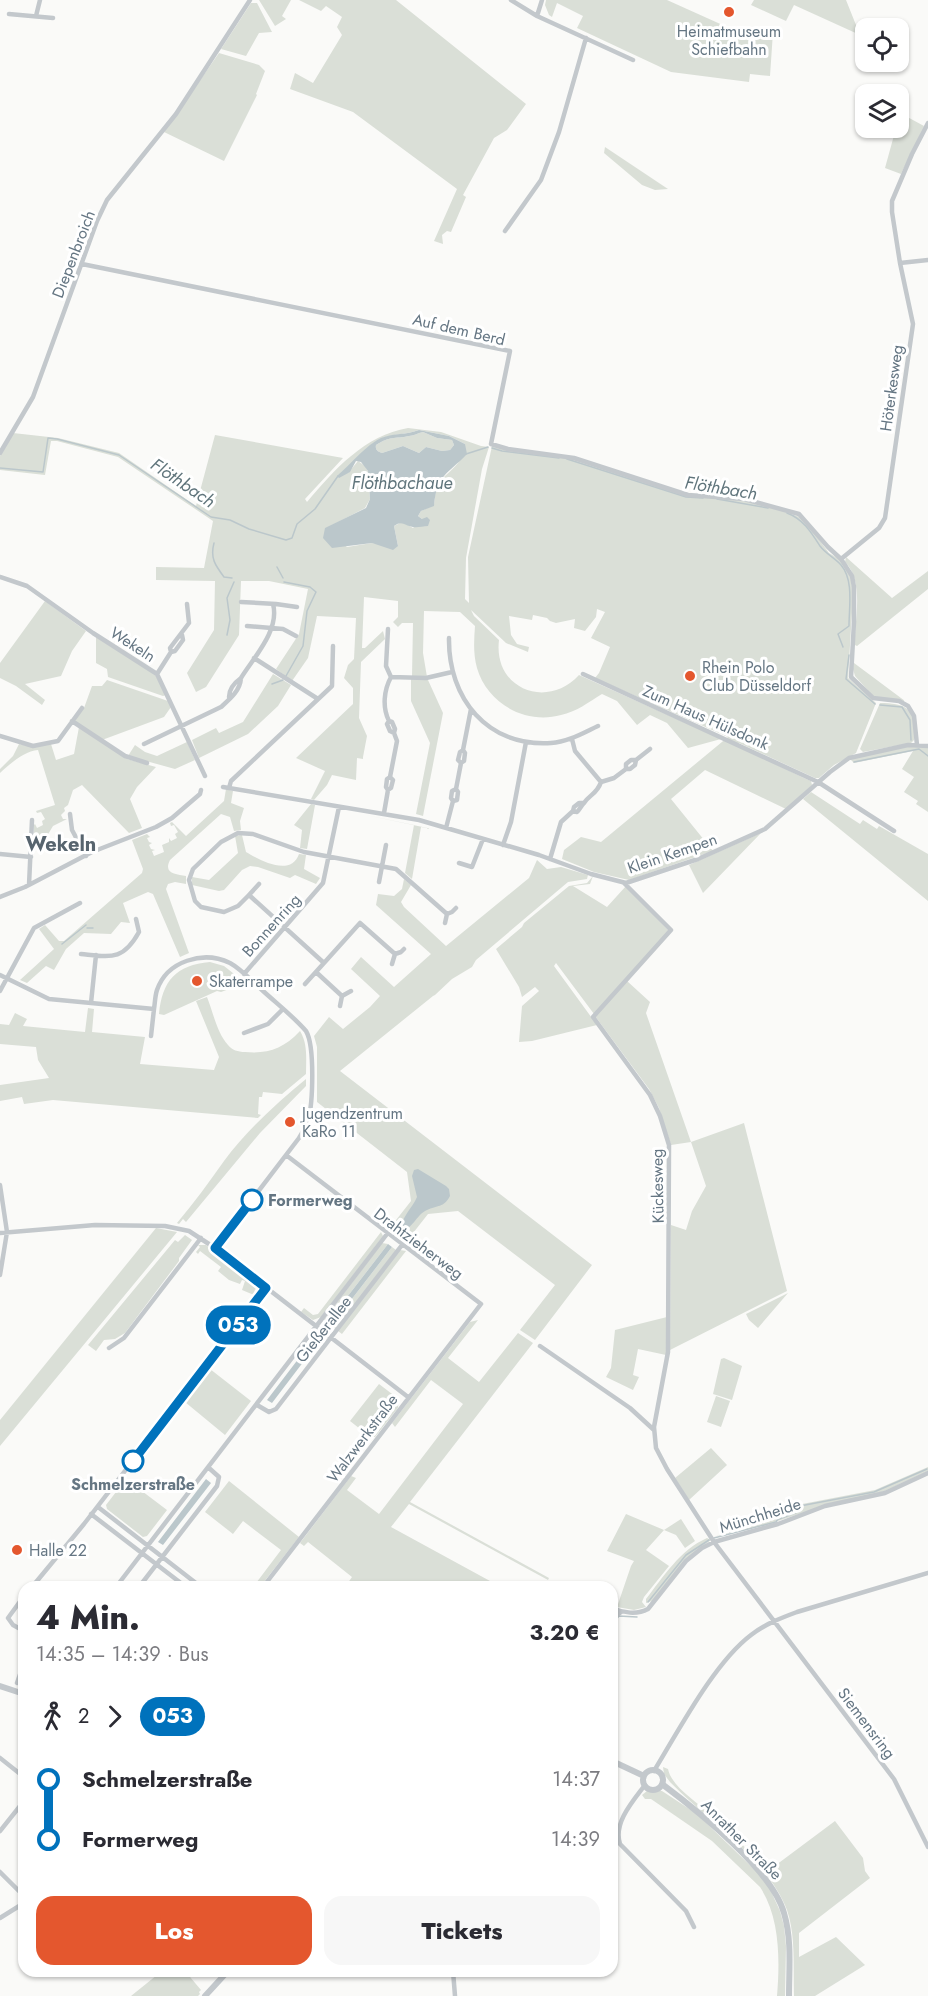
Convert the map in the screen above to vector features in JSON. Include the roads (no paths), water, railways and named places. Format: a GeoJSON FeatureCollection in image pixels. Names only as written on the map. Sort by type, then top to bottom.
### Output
{"type":"FeatureCollection","features":[{"type":"Feature","properties":{"kind":"street"},"geometry":{"type":"LineString","coordinates":[[36,16],[40,0]]}},
{"type":"Feature","properties":{"kind":"street","name":"Diepenbroich"},"geometry":{"type":"LineString","coordinates":[[0,453],[33,397],[107,200],[176,114],[250,0]]}},
{"type":"Feature","properties":{"kind":"street"},"geometry":{"type":"LineString","coordinates":[[510,0],[537,16],[633,60]]}},
{"type":"Feature","properties":{"kind":"street"},"geometry":{"type":"LineString","coordinates":[[537,16],[542,0]]}},
{"type":"Feature","properties":{"kind":"street"},"geometry":{"type":"LineString","coordinates":[[9,14],[53,18]]}},
{"type":"Feature","properties":{"kind":"street"},"geometry":{"type":"LineString","coordinates":[[505,231],[541,180],[559,132],[586,38]]}},
{"type":"Feature","properties":{"kind":"street","name":"Höterkesweg"},"geometry":{"type":"LineString","coordinates":[[841,559],[879,528],[885,518],[913,324],[900,263],[892,201],[928,123]]}},
{"type":"Feature","properties":{"kind":"street"},"geometry":{"type":"LineString","coordinates":[[900,263],[928,260]]}},
{"type":"Feature","properties":{"kind":"street","name":"Auf dem Berd"},"geometry":{"type":"LineString","coordinates":[[82,264],[510,351],[491,444],[508,449],[574,458],[688,495],[712,495],[791,511],[804,518],[841,559]]}},
{"type":"Feature","properties":{"kind":"street"},"geometry":{"type":"LineString","coordinates":[[841,559],[848,568],[854,587],[851,677],[873,698],[899,701],[908,706],[914,716],[917,745]]}},
{"type":"Feature","properties":{"kind":"street","name":"Wekeln"},"geometry":{"type":"LineString","coordinates":[[0,577],[27,586],[93,633],[157,674],[205,776]]}},
{"type":"Feature","properties":{"kind":"street"},"geometry":{"type":"LineString","coordinates":[[241,602],[297,608]]}},
{"type":"Feature","properties":{"kind":"street"},"geometry":{"type":"LineString","coordinates":[[157,674],[171,652],[170,648],[177,636],[182,635],[189,623],[187,604]]}},
{"type":"Feature","properties":{"kind":"street"},"geometry":{"type":"LineString","coordinates":[[144,744],[223,706],[235,682],[241,678],[271,627],[273,604]]}},
{"type":"Feature","properties":{"kind":"street"},"geometry":{"type":"LineString","coordinates":[[247,626],[286,630],[296,636]]}},
{"type":"Feature","properties":{"kind":"street"},"geometry":{"type":"LineString","coordinates":[[388,629],[386,666],[392,677]]}},
{"type":"Feature","properties":{"kind":"street"},"geometry":{"type":"LineString","coordinates":[[449,638],[452,672],[459,692],[485,723],[506,736],[526,742],[551,743],[572,739],[598,726]]}},
{"type":"Feature","properties":{"kind":"street"},"geometry":{"type":"LineString","coordinates":[[254,658],[318,699],[332,686],[333,646]]}},
{"type":"Feature","properties":{"kind":"street"},"geometry":{"type":"LineString","coordinates":[[392,677],[426,678],[452,672]]}},
{"type":"Feature","properties":{"kind":"street","name":"Zum Haus Hülsdonk"},"geometry":{"type":"LineString","coordinates":[[583,674],[818,782]]}},
{"type":"Feature","properties":{"kind":"street"},"geometry":{"type":"LineString","coordinates":[[384,813],[388,789],[391,788],[393,780],[390,777],[397,741],[395,729],[385,711],[386,690],[392,677]]}},
{"type":"Feature","properties":{"kind":"street","name":"Klein Kempen"},"geometry":{"type":"LineString","coordinates":[[318,699],[226,787],[419,820],[624,883],[698,859],[758,833],[771,825],[842,762],[853,756],[917,745],[928,746]]}},
{"type":"Feature","properties":{"kind":"street"},"geometry":{"type":"LineString","coordinates":[[0,735],[33,746],[60,740],[82,708]]}},
{"type":"Feature","properties":{"kind":"street"},"geometry":{"type":"LineString","coordinates":[[446,828],[453,801],[457,800],[456,789],[460,763],[464,761],[463,750],[471,709]]}},
{"type":"Feature","properties":{"kind":"street"},"geometry":{"type":"LineString","coordinates":[[72,721],[124,756],[147,763]]}},
{"type":"Feature","properties":{"kind":"street"},"geometry":{"type":"LineString","coordinates":[[572,739],[575,751],[601,782]]}},
{"type":"Feature","properties":{"kind":"street"},"geometry":{"type":"LineString","coordinates":[[503,844],[511,822],[526,742]]}},
{"type":"Feature","properties":{"kind":"street"},"geometry":{"type":"LineString","coordinates":[[601,782],[630,769],[635,765],[636,760],[650,749]]}},
{"type":"Feature","properties":{"kind":"street"},"geometry":{"type":"LineString","coordinates":[[550,859],[561,822],[573,811],[578,812],[583,807],[584,803],[597,792],[601,782]]}},
{"type":"Feature","properties":{"kind":"street"},"geometry":{"type":"LineString","coordinates":[[818,782],[894,831]]}},
{"type":"Feature","properties":{"kind":"street"},"geometry":{"type":"LineString","coordinates":[[0,897],[172,818],[200,794],[201,790]]}},
{"type":"Feature","properties":{"kind":"street","name":"Bonnenring"},"geometry":{"type":"LineString","coordinates":[[151,1036],[157,991],[162,979],[175,966],[186,960],[203,957],[216,958],[231,964],[244,974],[323,883],[339,807]]}},
{"type":"Feature","properties":{"kind":"street"},"geometry":{"type":"LineString","coordinates":[[70,814],[72,830],[86,856]]}},
{"type":"Feature","properties":{"kind":"street"},"geometry":{"type":"LineString","coordinates":[[29,885],[32,820]]}},
{"type":"Feature","properties":{"kind":"street"},"geometry":{"type":"LineString","coordinates":[[259,884],[238,906],[224,912],[201,907],[195,901],[189,880],[193,869],[221,842],[238,833],[253,834],[304,852],[396,869],[447,914]]}},
{"type":"Feature","properties":{"kind":"street"},"geometry":{"type":"LineString","coordinates":[[459,863],[472,867],[483,838]]}},
{"type":"Feature","properties":{"kind":"street"},"geometry":{"type":"LineString","coordinates":[[379,882],[386,845]]}},
{"type":"Feature","properties":{"kind":"street"},"geometry":{"type":"LineString","coordinates":[[0,854],[31,857]]}},
{"type":"Feature","properties":{"kind":"street","name":"Kückesweg"},"geometry":{"type":"LineString","coordinates":[[624,883],[671,930],[593,1017],[650,1095],[660,1116],[669,1145],[668,1352],[654,1430],[656,1448],[714,1542]]}},
{"type":"Feature","properties":{"kind":"street"},"geometry":{"type":"LineString","coordinates":[[249,895],[324,963]]}},
{"type":"Feature","properties":{"kind":"street"},"geometry":{"type":"LineString","coordinates":[[0,991],[34,928],[80,903]]}},
{"type":"Feature","properties":{"kind":"street"},"geometry":{"type":"LineString","coordinates":[[447,914],[456,908]]}},
{"type":"Feature","properties":{"kind":"street"},"geometry":{"type":"LineString","coordinates":[[445,922],[447,914]]}},
{"type":"Feature","properties":{"kind":"street"},"geometry":{"type":"LineString","coordinates":[[81,954],[114,956],[123,954],[139,932],[135,919]]}},
{"type":"Feature","properties":{"kind":"street"},"geometry":{"type":"LineString","coordinates":[[305,984],[360,923],[395,954]]}},
{"type":"Feature","properties":{"kind":"street"},"geometry":{"type":"LineString","coordinates":[[392,964],[395,954],[404,949]]}},
{"type":"Feature","properties":{"kind":"street"},"geometry":{"type":"LineString","coordinates":[[91,1003],[96,955]]}},
{"type":"Feature","properties":{"kind":"street"},"geometry":{"type":"LineString","coordinates":[[316,972],[342,996]]}},
{"type":"Feature","properties":{"kind":"street"},"geometry":{"type":"LineString","coordinates":[[215,1248],[308,1124],[311,1101],[311,1049],[306,1030],[244,974]]}},
{"type":"Feature","properties":{"kind":"street"},"geometry":{"type":"LineString","coordinates":[[0,975],[43,997],[154,1009]]}},
{"type":"Feature","properties":{"kind":"street"},"geometry":{"type":"LineString","coordinates":[[340,1006],[342,996],[351,991]]}},
{"type":"Feature","properties":{"kind":"street"},"geometry":{"type":"LineString","coordinates":[[244,1033],[268,1024],[283,1009]]}},
{"type":"Feature","properties":{"kind":"street","name":"Drahtzieherweg"},"geometry":{"type":"LineString","coordinates":[[286,1155],[481,1304]]}},
{"type":"Feature","properties":{"kind":"street"},"geometry":{"type":"LineString","coordinates":[[0,1185],[8,1232],[0,1275]]}},
{"type":"Feature","properties":{"kind":"street"},"geometry":{"type":"LineString","coordinates":[[0,1233],[56,1227],[108,1225],[165,1226],[186,1230],[215,1248],[408,1397]]}},
{"type":"Feature","properties":{"kind":"street","name":"Gießerallee"},"geometry":{"type":"LineString","coordinates":[[121,1581],[387,1234]]}},
{"type":"Feature","properties":{"kind":"street"},"geometry":{"type":"LineString","coordinates":[[109,1348],[124,1338],[201,1238]]}},
{"type":"Feature","properties":{"kind":"street","name":"Gießerallee"},"geometry":{"type":"LineString","coordinates":[[257,1405],[269,1412],[276,1409],[402,1245]]}},
{"type":"Feature","properties":{"kind":"street"},"geometry":{"type":"LineString","coordinates":[[37,1581],[98,1507],[266,1288]]}},
{"type":"Feature","properties":{"kind":"street","name":"Walzwerkstraße"},"geometry":{"type":"LineString","coordinates":[[268,1581],[481,1304]]}},
{"type":"Feature","properties":{"kind":"street"},"geometry":{"type":"LineString","coordinates":[[540,1346],[630,1408],[654,1430]]}},
{"type":"Feature","properties":{"kind":"street"},"geometry":{"type":"LineString","coordinates":[[144,1581],[217,1486],[219,1477],[209,1468]]}},
{"type":"Feature","properties":{"kind":"street","name":"Münchheide"},"geometry":{"type":"LineString","coordinates":[[618,1614],[621,1612],[642,1612],[648,1609],[686,1561],[714,1542],[778,1524],[825,1506],[885,1493],[928,1473]]}},
{"type":"Feature","properties":{"kind":"street"},"geometry":{"type":"LineString","coordinates":[[98,1507],[193,1581]]}},
{"type":"Feature","properties":{"kind":"street"},"geometry":{"type":"LineString","coordinates":[[91,1514],[178,1581]]}},
{"type":"Feature","properties":{"kind":"street","name":"Siemensring"},"geometry":{"type":"LineString","coordinates":[[714,1542],[876,1753],[894,1779],[928,1847]]}},
{"type":"Feature","properties":{"kind":"street"},"geometry":{"type":"LineString","coordinates":[[644,1776],[647,1772],[654,1771],[721,1666],[735,1648],[752,1635],[774,1621],[797,1612],[928,1573]]}},
{"type":"Feature","properties":{"kind":"street"},"geometry":{"type":"LineString","coordinates":[[18,1604],[8,1618],[18,1628]]}},
{"type":"Feature","properties":{"kind":"street"},"geometry":{"type":"LineString","coordinates":[[0,1686],[18,1692]]}},
{"type":"Feature","properties":{"kind":"street"},"geometry":{"type":"LineString","coordinates":[[0,1758],[18,1772]]}},
{"type":"Feature","properties":{"kind":"street"},"geometry":{"type":"LineString","coordinates":[[618,1764],[644,1776]]}},
{"type":"Feature","properties":{"kind":"street","name":"Anrather Straße"},"geometry":{"type":"LineString","coordinates":[[654,1771],[662,1776],[662,1784],[715,1828],[756,1868],[774,1890],[788,1929],[789,1994]]}},
{"type":"Feature","properties":{"kind":"street"},"geometry":{"type":"LineString","coordinates":[[618,1831],[619,1825],[645,1785],[644,1776]]}},
{"type":"Feature","properties":{"kind":"street"},"geometry":{"type":"LineString","coordinates":[[645,1785],[654,1789],[662,1784]]}},
{"type":"Feature","properties":{"kind":"street"},"geometry":{"type":"LineString","coordinates":[[0,1831],[18,1808]]}},
{"type":"Feature","properties":{"kind":"street"},"geometry":{"type":"LineString","coordinates":[[618,1839],[686,1911],[694,1927]]}},
{"type":"Feature","properties":{"kind":"street"},"geometry":{"type":"LineString","coordinates":[[0,1872],[18,1890]]}},
{"type":"Feature","properties":{"kind":"street"},"geometry":{"type":"LineString","coordinates":[[0,1918],[18,1907]]}},
{"type":"Feature","properties":{"kind":"street"},"geometry":{"type":"LineString","coordinates":[[205,1996],[222,1977]]}},
{"type":"Feature","properties":{"kind":"street"},"geometry":{"type":"LineString","coordinates":[[453,1977],[454,1996]]}},
{"type":"Feature","properties":{"kind":"water","name":"Flöthbachaue"},"geometry":{"type":"Polygon","coordinates":[[[419,430],[449,436],[465,444],[467,454],[440,481],[434,506],[421,511],[418,516],[422,519],[427,517],[430,520],[428,526],[415,527],[402,523],[394,526],[398,546],[393,550],[372,543],[332,548],[323,538],[325,528],[366,508],[370,499],[368,471],[361,462],[356,461],[350,472],[339,478],[337,476],[375,441],[386,436],[419,430]],[[423,432],[385,440],[376,445],[376,448],[382,453],[403,446],[419,453],[426,447],[442,451],[450,450],[454,445],[452,440],[437,438],[423,432]]]}},
{"type":"Feature","properties":{"kind":"water"},"geometry":{"type":"Polygon","coordinates":[[[418,1169],[446,1186],[450,1196],[443,1204],[423,1212],[409,1228],[401,1231],[404,1218],[417,1197],[412,1176],[414,1170],[418,1169]]]}},
{"type":"Feature","properties":{"kind":"water"},"geometry":{"type":"Polygon","coordinates":[[[388,1244],[392,1247],[331,1326],[327,1323],[388,1244]]]}},
{"type":"Feature","properties":{"kind":"water"},"geometry":{"type":"Polygon","coordinates":[[[315,1337],[320,1340],[272,1403],[267,1400],[315,1337]]]}},
{"type":"Feature","properties":{"kind":"water"},"geometry":{"type":"Polygon","coordinates":[[[206,1479],[211,1483],[163,1545],[158,1542],[206,1479]]]}},
{"type":"Feature","properties":{"kind":"waterway","name":"Flöthbach"},"geometry":{"type":"LineString","coordinates":[[0,468],[43,472],[48,438],[57,439],[119,455],[211,517],[230,520],[249,529],[286,540],[292,538],[297,524],[315,509],[338,476]]}},
{"type":"Feature","properties":{"kind":"waterway","name":"Flöthbach"},"geometry":{"type":"LineString","coordinates":[[466,454],[488,447]]}},
{"type":"Feature","properties":{"kind":"waterway","name":"Flöthbach"},"geometry":{"type":"LineString","coordinates":[[492,448],[559,458]]}},
{"type":"Feature","properties":{"kind":"waterway","name":"Flöthbach"},"geometry":{"type":"LineString","coordinates":[[567,459],[686,497],[703,498]]}},
{"type":"Feature","properties":{"kind":"waterway","name":"Flöthbach"},"geometry":{"type":"LineString","coordinates":[[717,499],[768,508]]}},
{"type":"Feature","properties":{"kind":"waterway","name":"Flöthbach"},"geometry":{"type":"LineString","coordinates":[[787,513],[802,522],[822,549],[839,563],[848,578],[849,626],[838,634],[843,647]]}},
{"type":"Feature","properties":{"kind":"waterway"},"geometry":{"type":"LineString","coordinates":[[214,543],[213,557],[216,565],[224,577],[232,578]]}},
{"type":"Feature","properties":{"kind":"waterway"},"geometry":{"type":"LineString","coordinates":[[277,567],[283,578]]}},
{"type":"Feature","properties":{"kind":"waterway"},"geometry":{"type":"LineString","coordinates":[[227,635],[230,620],[227,598],[234,582]]}},
{"type":"Feature","properties":{"kind":"waterway"},"geometry":{"type":"LineString","coordinates":[[284,582],[310,587],[316,592],[307,611],[303,646],[286,676]]}},
{"type":"Feature","properties":{"kind":"waterway","name":"Flöthbach"},"geometry":{"type":"LineString","coordinates":[[849,655],[846,679],[875,704]]}},
{"type":"Feature","properties":{"kind":"waterway"},"geometry":{"type":"LineString","coordinates":[[272,684],[283,680]]}},
{"type":"Feature","properties":{"kind":"waterway","name":"Flöthbach"},"geometry":{"type":"LineString","coordinates":[[880,705],[902,707],[910,720],[911,740]]}},
{"type":"Feature","properties":{"kind":"waterway"},"geometry":{"type":"LineString","coordinates":[[854,762],[919,749],[928,756]]}},
{"type":"Feature","properties":{"kind":"waterway"},"geometry":{"type":"LineString","coordinates":[[62,944],[86,925]]}},
{"type":"Feature","properties":{"kind":"waterway"},"geometry":{"type":"LineString","coordinates":[[87,928],[93,928]]}},
{"type":"Feature","properties":{"kind":"waterway"},"geometry":{"type":"LineString","coordinates":[[714,1538],[776,1522],[784,1509],[874,1492],[927,1469]]}},
{"type":"Feature","properties":{"kind":"waterway"},"geometry":{"type":"LineString","coordinates":[[779,1519],[800,1511],[802,1506]]}},
{"type":"Feature","properties":{"kind":"waterway"},"geometry":{"type":"LineString","coordinates":[[648,1602],[686,1555],[709,1540]]}},
{"type":"Feature","properties":{"kind":"waterway"},"geometry":{"type":"LineString","coordinates":[[618,1617],[637,1617]]}},
{"type":"Feature","properties":{"kind":"place","name":"Heimatmuseum Schiefbahn"},"geometry":{"type":"Point","coordinates":[729,12]}},
{"type":"Feature","properties":{"kind":"place","name":"Rhein Polo Club Düsseldorf"},"geometry":{"type":"Point","coordinates":[690,676]}},
{"type":"Feature","properties":{"kind":"place","name":"Skaterrampe"},"geometry":{"type":"Point","coordinates":[197,981]}},
{"type":"Feature","properties":{"kind":"place","name":"Jugendzentrum KaRo 11"},"geometry":{"type":"Point","coordinates":[290,1122]}},
{"type":"Feature","properties":{"kind":"place","name":"Formerweg"},"geometry":{"type":"Point","coordinates":[252,1200]}},
{"type":"Feature","properties":{"kind":"place","name":"Schmelzerstraße"},"geometry":{"type":"Point","coordinates":[133,1461]}},
{"type":"Feature","properties":{"kind":"place","name":"Halle 22"},"geometry":{"type":"Point","coordinates":[17,1550]}},
{"type":"Feature","properties":{"kind":"district","name":"Wekeln"},"geometry":{"type":"Point","coordinates":[61,844]}}]}
